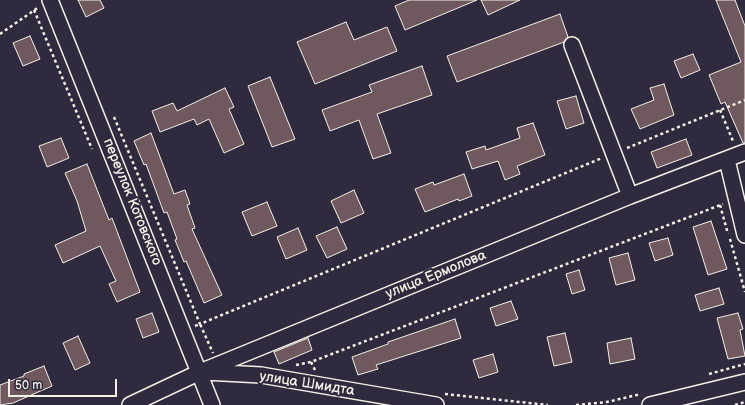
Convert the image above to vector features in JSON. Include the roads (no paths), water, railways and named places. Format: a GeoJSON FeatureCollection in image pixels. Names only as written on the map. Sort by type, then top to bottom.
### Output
{"type":"FeatureCollection","features":[{"type":"Feature","properties":{"kind":"street","name":"переулок Котовского"},"geometry":{"type":"LineString","coordinates":[[50,0],[212,405]]}},
{"type":"Feature","properties":{"kind":"street"},"geometry":{"type":"LineString","coordinates":[[572,45],[630,196]]}},
{"type":"Feature","properties":{"kind":"street","name":"улица Ермолова"},"geometry":{"type":"LineString","coordinates":[[130,405],[218,364],[630,196],[737,156]]}},
{"type":"Feature","properties":{"kind":"street"},"geometry":{"type":"LineString","coordinates":[[737,156],[736,199],[745,235]]}},
{"type":"Feature","properties":{"kind":"street","name":"улица Шмидта"},"geometry":{"type":"LineString","coordinates":[[200,372],[261,375],[436,405]]}},
{"type":"Feature","properties":{"kind":"street"},"geometry":{"type":"LineString","coordinates":[[650,405],[745,382]]}}]}
